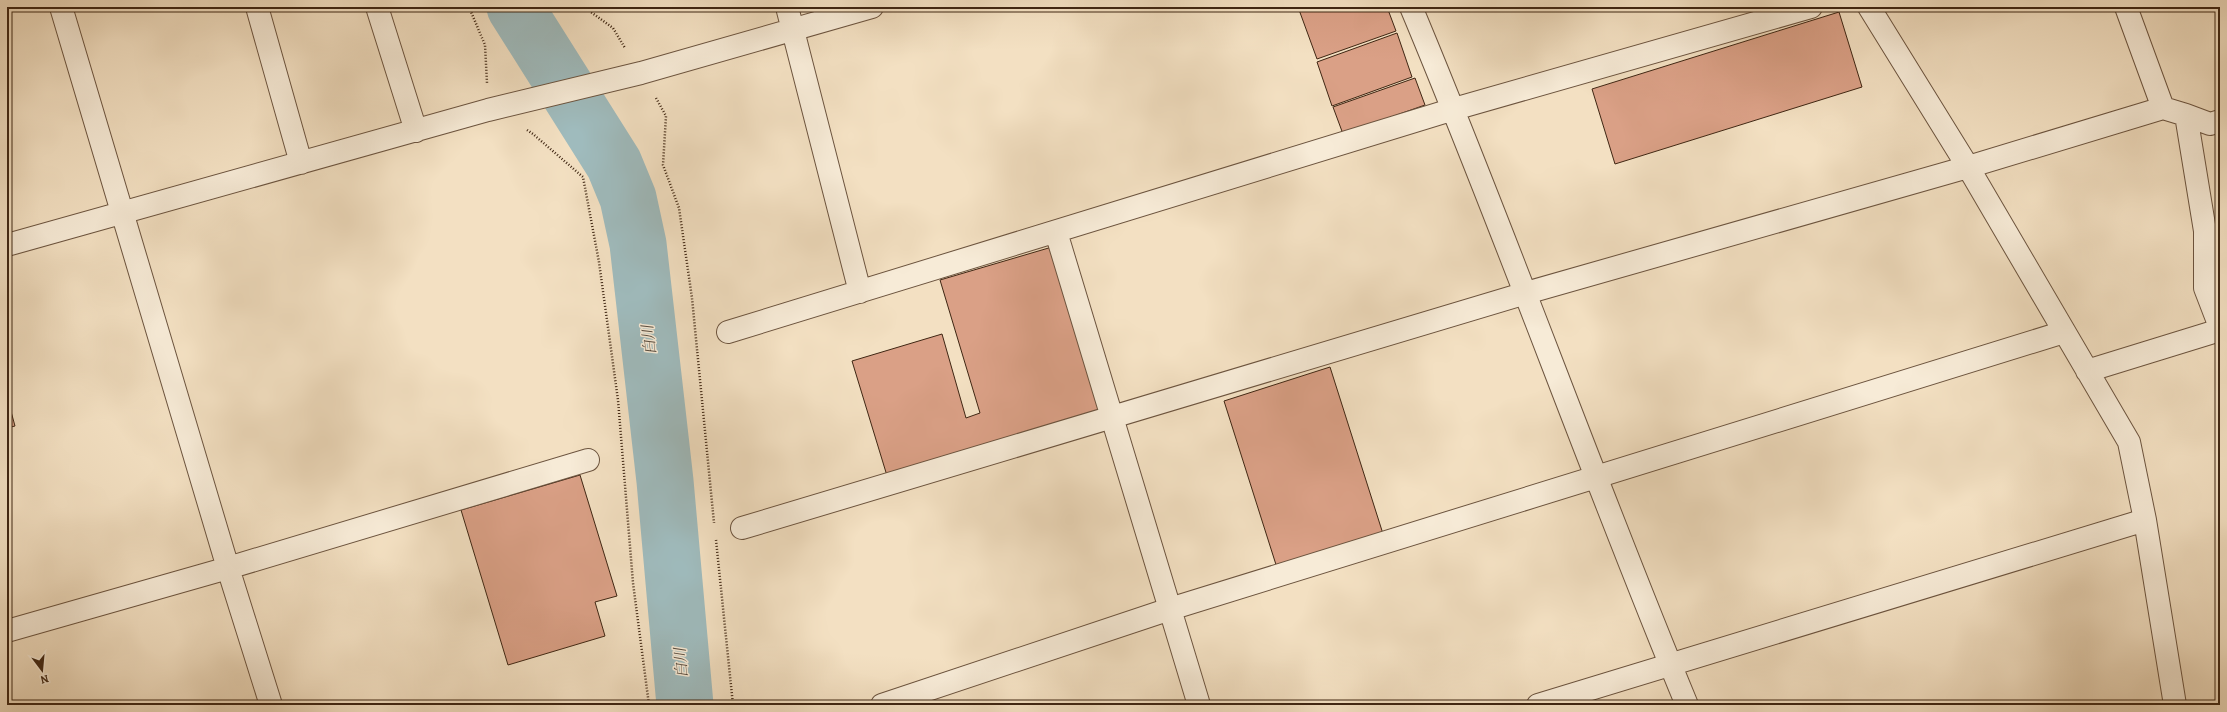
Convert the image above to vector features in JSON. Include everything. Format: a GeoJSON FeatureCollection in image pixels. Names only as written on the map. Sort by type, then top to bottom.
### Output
{"type":"FeatureCollection","features":[{"type":"Feature","properties":{"kind":"street"},"geometry":{"type":"LineString","coordinates":[[62,7],[228,568],[271,705]]}},
{"type":"Feature","properties":{"kind":"street"},"geometry":{"type":"LineString","coordinates":[[257,7],[301,162]]}},
{"type":"Feature","properties":{"kind":"street"},"geometry":{"type":"LineString","coordinates":[[377,7],[416,131]]}},
{"type":"Feature","properties":{"kind":"street"},"geometry":{"type":"LineString","coordinates":[[787,7],[860,292]]}},
{"type":"Feature","properties":{"kind":"street"},"geometry":{"type":"LineString","coordinates":[[7,245],[122,211],[488,110],[636,73],[793,31],[872,7]]}},
{"type":"Feature","properties":{"kind":"street"},"geometry":{"type":"LineString","coordinates":[[1411,7],[1454,109],[1526,293],[1595,476],[1670,666],[1687,705]]}},
{"type":"Feature","properties":{"kind":"street"},"geometry":{"type":"LineString","coordinates":[[728,332],[1454,109],[1811,7]]}},
{"type":"Feature","properties":{"kind":"street"},"geometry":{"type":"LineString","coordinates":[[1869,7],[1968,167],[2129,442],[2145,520],[2175,705]]}},
{"type":"Feature","properties":{"kind":"street"},"geometry":{"type":"LineString","coordinates":[[2126,7],[2163,108]]}},
{"type":"Feature","properties":{"kind":"street"},"geometry":{"type":"LineString","coordinates":[[742,528],[1526,293],[1968,167],[2163,108],[2210,124],[2220,121]]}},
{"type":"Feature","properties":{"kind":"street"},"geometry":{"type":"LineString","coordinates":[[2186,115],[2205,231],[2205,288],[2220,327]]}},
{"type":"Feature","properties":{"kind":"street"},"geometry":{"type":"LineString","coordinates":[[1056,232],[1199,705]]}},
{"type":"Feature","properties":{"kind":"street"},"geometry":{"type":"LineString","coordinates":[[2087,371],[2220,330]]}},
{"type":"Feature","properties":{"kind":"street"},"geometry":{"type":"LineString","coordinates":[[882,705],[1170,609],[1595,476],[2064,332]]}},
{"type":"Feature","properties":{"kind":"street"},"geometry":{"type":"LineString","coordinates":[[7,631],[228,568],[588,460]]}},
{"type":"Feature","properties":{"kind":"street"},"geometry":{"type":"LineString","coordinates":[[1538,705],[2145,520]]}},
{"type":"Feature","properties":{"kind":"path"},"geometry":{"type":"LineString","coordinates":[[469,7],[485,45],[488,110],[534,134],[583,177],[599,262],[618,400],[633,583],[649,705]]}},
{"type":"Feature","properties":{"kind":"path"},"geometry":{"type":"LineString","coordinates":[[584,7],[613,28],[636,73],[666,116],[663,165],[679,208],[692,298],[714,527]]}},
{"type":"Feature","properties":{"kind":"path"},"geometry":{"type":"LineString","coordinates":[[715,535],[733,705]]}},
{"type":"Feature","properties":{"kind":"building"},"geometry":{"type":"Polygon","coordinates":[[[1298,7],[1387,7],[1396,31],[1317,59],[1298,7]]]}},
{"type":"Feature","properties":{"kind":"building"},"geometry":{"type":"Polygon","coordinates":[[[1839,12],[1862,87],[1615,164],[1592,89],[1839,12]]]}},
{"type":"Feature","properties":{"kind":"building"},"geometry":{"type":"Polygon","coordinates":[[[1397,33],[1412,77],[1332,106],[1317,62],[1397,33]]]}},
{"type":"Feature","properties":{"kind":"building"},"geometry":{"type":"Polygon","coordinates":[[[1415,78],[1425,105],[1343,134],[1333,107],[1415,78]]]}},
{"type":"Feature","properties":{"kind":"building"},"geometry":{"type":"Polygon","coordinates":[[[1052,247],[1102,416],[888,479],[852,361],[942,334],[966,418],[980,413],[940,280],[1052,247]]]}},
{"type":"Feature","properties":{"kind":"building"},"geometry":{"type":"Polygon","coordinates":[[[1330,367],[1384,537],[1278,571],[1224,401],[1330,367]]]}},
{"type":"Feature","properties":{"kind":"building"},"geometry":{"type":"Polygon","coordinates":[[[7,397],[15,426],[7,428],[7,397]]]}},
{"type":"Feature","properties":{"kind":"building"},"geometry":{"type":"Polygon","coordinates":[[[580,475],[617,596],[595,602],[605,636],[508,665],[461,510],[580,475]]]}},
{"type":"Feature","properties":{"kind":"waterway","name":"白川"},"geometry":{"type":"LineString","coordinates":[[515,7],[614,164],[628,198],[638,244],[665,481],[685,705]]}}]}
